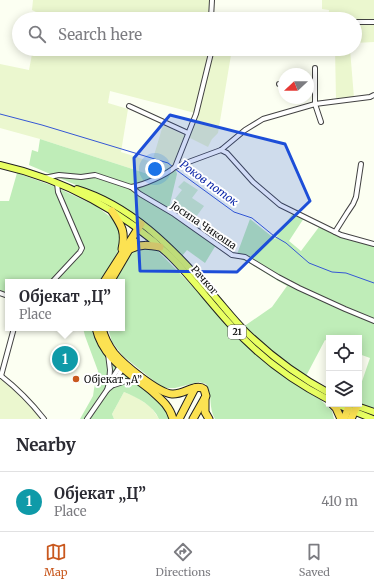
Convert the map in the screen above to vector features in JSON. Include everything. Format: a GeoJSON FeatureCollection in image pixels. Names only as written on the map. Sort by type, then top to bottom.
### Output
{"type":"FeatureCollection","features":[{"type":"Feature","properties":{"kind":"highway"},"geometry":{"type":"LineString","coordinates":[[112,211],[123,231],[124,242],[121,254]]}},
{"type":"Feature","properties":{"kind":"highway"},"geometry":{"type":"LineString","coordinates":[[112,279],[141,227]]}},
{"type":"Feature","properties":{"kind":"highway"},"geometry":{"type":"LineString","coordinates":[[106,279],[121,254],[141,227]]}},
{"type":"Feature","properties":{"kind":"highway"},"geometry":{"type":"LineString","coordinates":[[130,249],[144,245],[160,247]]}},
{"type":"Feature","properties":{"kind":"highway"},"geometry":{"type":"LineString","coordinates":[[97,331],[100,341],[108,354],[163,392],[178,394],[200,386],[204,389],[206,392],[206,412],[209,419]]}},
{"type":"Feature","properties":{"kind":"highway"},"geometry":{"type":"LineString","coordinates":[[103,331],[109,345],[122,365],[139,382],[166,404],[173,419]]}},
{"type":"Feature","properties":{"kind":"highway"},"geometry":{"type":"LineString","coordinates":[[179,419],[195,388]]}},
{"type":"Feature","properties":{"kind":"highway"},"geometry":{"type":"LineString","coordinates":[[193,419],[205,397]]}},
{"type":"Feature","properties":{"kind":"highway"},"geometry":{"type":"LineString","coordinates":[[335,407],[341,419]]}},
{"type":"Feature","properties":{"kind":"highway"},"geometry":{"type":"LineString","coordinates":[[344,419],[352,410]]}},
{"type":"Feature","properties":{"kind":"main road","name":"Рачког"},"geometry":{"type":"LineString","coordinates":[[0,165],[102,198],[173,251],[200,279],[234,320],[257,343],[326,398]]}},
{"type":"Feature","properties":{"kind":"main road","name":"Рачког"},"geometry":{"type":"LineString","coordinates":[[57,183],[141,227],[186,273],[229,323],[252,346],[291,378],[326,398]]}},
{"type":"Feature","properties":{"kind":"main road"},"geometry":{"type":"LineString","coordinates":[[352,410],[374,412]]}},
{"type":"Feature","properties":{"kind":"main road"},"geometry":{"type":"LineString","coordinates":[[352,410],[373,419]]}},
{"type":"Feature","properties":{"kind":"street"},"geometry":{"type":"LineString","coordinates":[[211,12],[212,0]]}},
{"type":"Feature","properties":{"kind":"street"},"geometry":{"type":"LineString","coordinates":[[362,22],[374,22]]}},
{"type":"Feature","properties":{"kind":"street"},"geometry":{"type":"LineString","coordinates":[[174,168],[196,114],[210,56]]}},
{"type":"Feature","properties":{"kind":"street"},"geometry":{"type":"LineString","coordinates":[[315,68],[315,104],[321,122]]}},
{"type":"Feature","properties":{"kind":"street"},"geometry":{"type":"LineString","coordinates":[[132,187],[153,179],[174,168],[221,150],[245,130],[263,119],[315,104],[370,97],[374,95]]}},
{"type":"Feature","properties":{"kind":"street"},"geometry":{"type":"LineString","coordinates":[[130,106],[188,133]]}},
{"type":"Feature","properties":{"kind":"street"},"geometry":{"type":"LineString","coordinates":[[221,150],[227,154],[252,182],[280,204],[335,232],[360,241],[374,244]]}},
{"type":"Feature","properties":{"kind":"street"},"geometry":{"type":"LineString","coordinates":[[335,232],[355,200],[361,164]]}},
{"type":"Feature","properties":{"kind":"street","name":"Јосипа Чикоша"},"geometry":{"type":"LineString","coordinates":[[44,178],[59,175],[81,177],[95,175],[132,187],[140,194],[174,214],[232,255],[246,257],[299,288],[345,310],[374,321]]}},
{"type":"Feature","properties":{"kind":"street"},"geometry":{"type":"LineString","coordinates":[[55,279],[82,248],[58,192],[57,183]]}},
{"type":"Feature","properties":{"kind":"street"},"geometry":{"type":"LineString","coordinates":[[13,331],[1,376],[23,393],[44,419]]}},
{"type":"Feature","properties":{"kind":"street"},"geometry":{"type":"LineString","coordinates":[[108,354],[111,384]]}},
{"type":"Feature","properties":{"kind":"street"},"geometry":{"type":"LineString","coordinates":[[87,419],[122,365]]}},
{"type":"Feature","properties":{"kind":"street"},"geometry":{"type":"LineString","coordinates":[[111,384],[126,381],[139,382]]}},
{"type":"Feature","properties":{"kind":"highlighted area"},"geometry":{"type":"Polygon","coordinates":[[[170,115],[285,144],[310,201],[237,272],[140,271],[134,158],[170,115]]]}},
{"type":"Feature","properties":{"kind":"green space"},"geometry":{"type":"Polygon","coordinates":[[[33,0],[210,0],[210,12],[36,12],[32,10],[33,0]]]}},
{"type":"Feature","properties":{"kind":"green space"},"geometry":{"type":"Polygon","coordinates":[[[322,0],[374,0],[374,42],[362,43],[362,12],[329,12],[329,10],[322,9],[322,0]]]}},
{"type":"Feature","properties":{"kind":"green space"},"geometry":{"type":"Polygon","coordinates":[[[32,56],[231,56],[218,133],[212,139],[208,147],[186,136],[175,168],[168,168],[154,176],[40,139],[0,128],[0,64],[29,70],[32,56]],[[110,91],[108,103],[128,109],[121,152],[152,162],[163,125],[186,136],[195,113],[110,91]]]}},
{"type":"Feature","properties":{"kind":"green space"},"geometry":{"type":"Polygon","coordinates":[[[335,56],[351,56],[354,98],[336,99],[335,56]]]}},
{"type":"Feature","properties":{"kind":"green space"},"geometry":{"type":"Polygon","coordinates":[[[40,139],[154,176],[168,168],[175,168],[177,174],[168,212],[216,245],[205,263],[187,250],[182,256],[104,197],[29,165],[32,150],[38,152],[40,139]]]}},
{"type":"Feature","properties":{"kind":"green space"},"geometry":{"type":"Polygon","coordinates":[[[17,173],[56,187],[96,206],[113,219],[119,228],[121,246],[103,279],[5,279],[5,292],[0,290],[0,201],[9,201],[17,173]]]}},
{"type":"Feature","properties":{"kind":"green space"},"geometry":{"type":"Polygon","coordinates":[[[184,181],[198,190],[192,198],[204,206],[193,221],[170,205],[182,190],[178,187],[184,181]]]}},
{"type":"Feature","properties":{"kind":"green space"},"geometry":{"type":"Polygon","coordinates":[[[293,213],[304,218],[289,241],[301,251],[319,227],[345,239],[374,246],[374,410],[362,405],[362,381],[370,358],[362,355],[362,335],[326,335],[326,340],[305,378],[285,366],[243,327],[272,307],[287,286],[249,263],[236,257],[250,219],[275,239],[293,213]]]}},
{"type":"Feature","properties":{"kind":"green space"},"geometry":{"type":"Polygon","coordinates":[[[134,249],[157,250],[198,292],[228,327],[261,359],[301,388],[321,400],[326,407],[332,411],[334,419],[215,419],[206,384],[199,382],[175,388],[166,388],[159,385],[123,356],[112,342],[109,331],[125,331],[125,279],[115,279],[134,249]]]}},
{"type":"Feature","properties":{"kind":"green space"},"geometry":{"type":"Polygon","coordinates":[[[84,331],[95,331],[101,347],[112,364],[162,403],[170,419],[159,419],[153,410],[140,399],[124,392],[112,414],[114,419],[80,419],[93,396],[98,371],[84,331]]]}},
{"type":"Feature","properties":{"kind":"green space"},"geometry":{"type":"Polygon","coordinates":[[[0,373],[18,386],[47,419],[0,419],[0,373]]]}},
{"type":"Feature","properties":{"kind":"green space"},"geometry":{"type":"Polygon","coordinates":[[[124,392],[136,397],[151,407],[159,419],[114,419],[112,414],[124,392]]]}},
{"type":"Feature","properties":{"kind":"waterway","name":"Роков поток"},"geometry":{"type":"LineString","coordinates":[[0,114],[168,163],[173,167]]}},
{"type":"Feature","properties":{"kind":"waterway","name":"Роков поток"},"geometry":{"type":"LineString","coordinates":[[175,169],[234,212],[252,218],[274,236],[286,243],[309,263],[332,272],[346,273],[374,283]]}},
{"type":"Feature","properties":{"kind":"place","name":"Објекат „Ц”"},"geometry":{"type":"Point","coordinates":[65,359]}},
{"type":"Feature","properties":{"kind":"place","name":"Објекат „А”"},"geometry":{"type":"Point","coordinates":[76,379]}}]}
